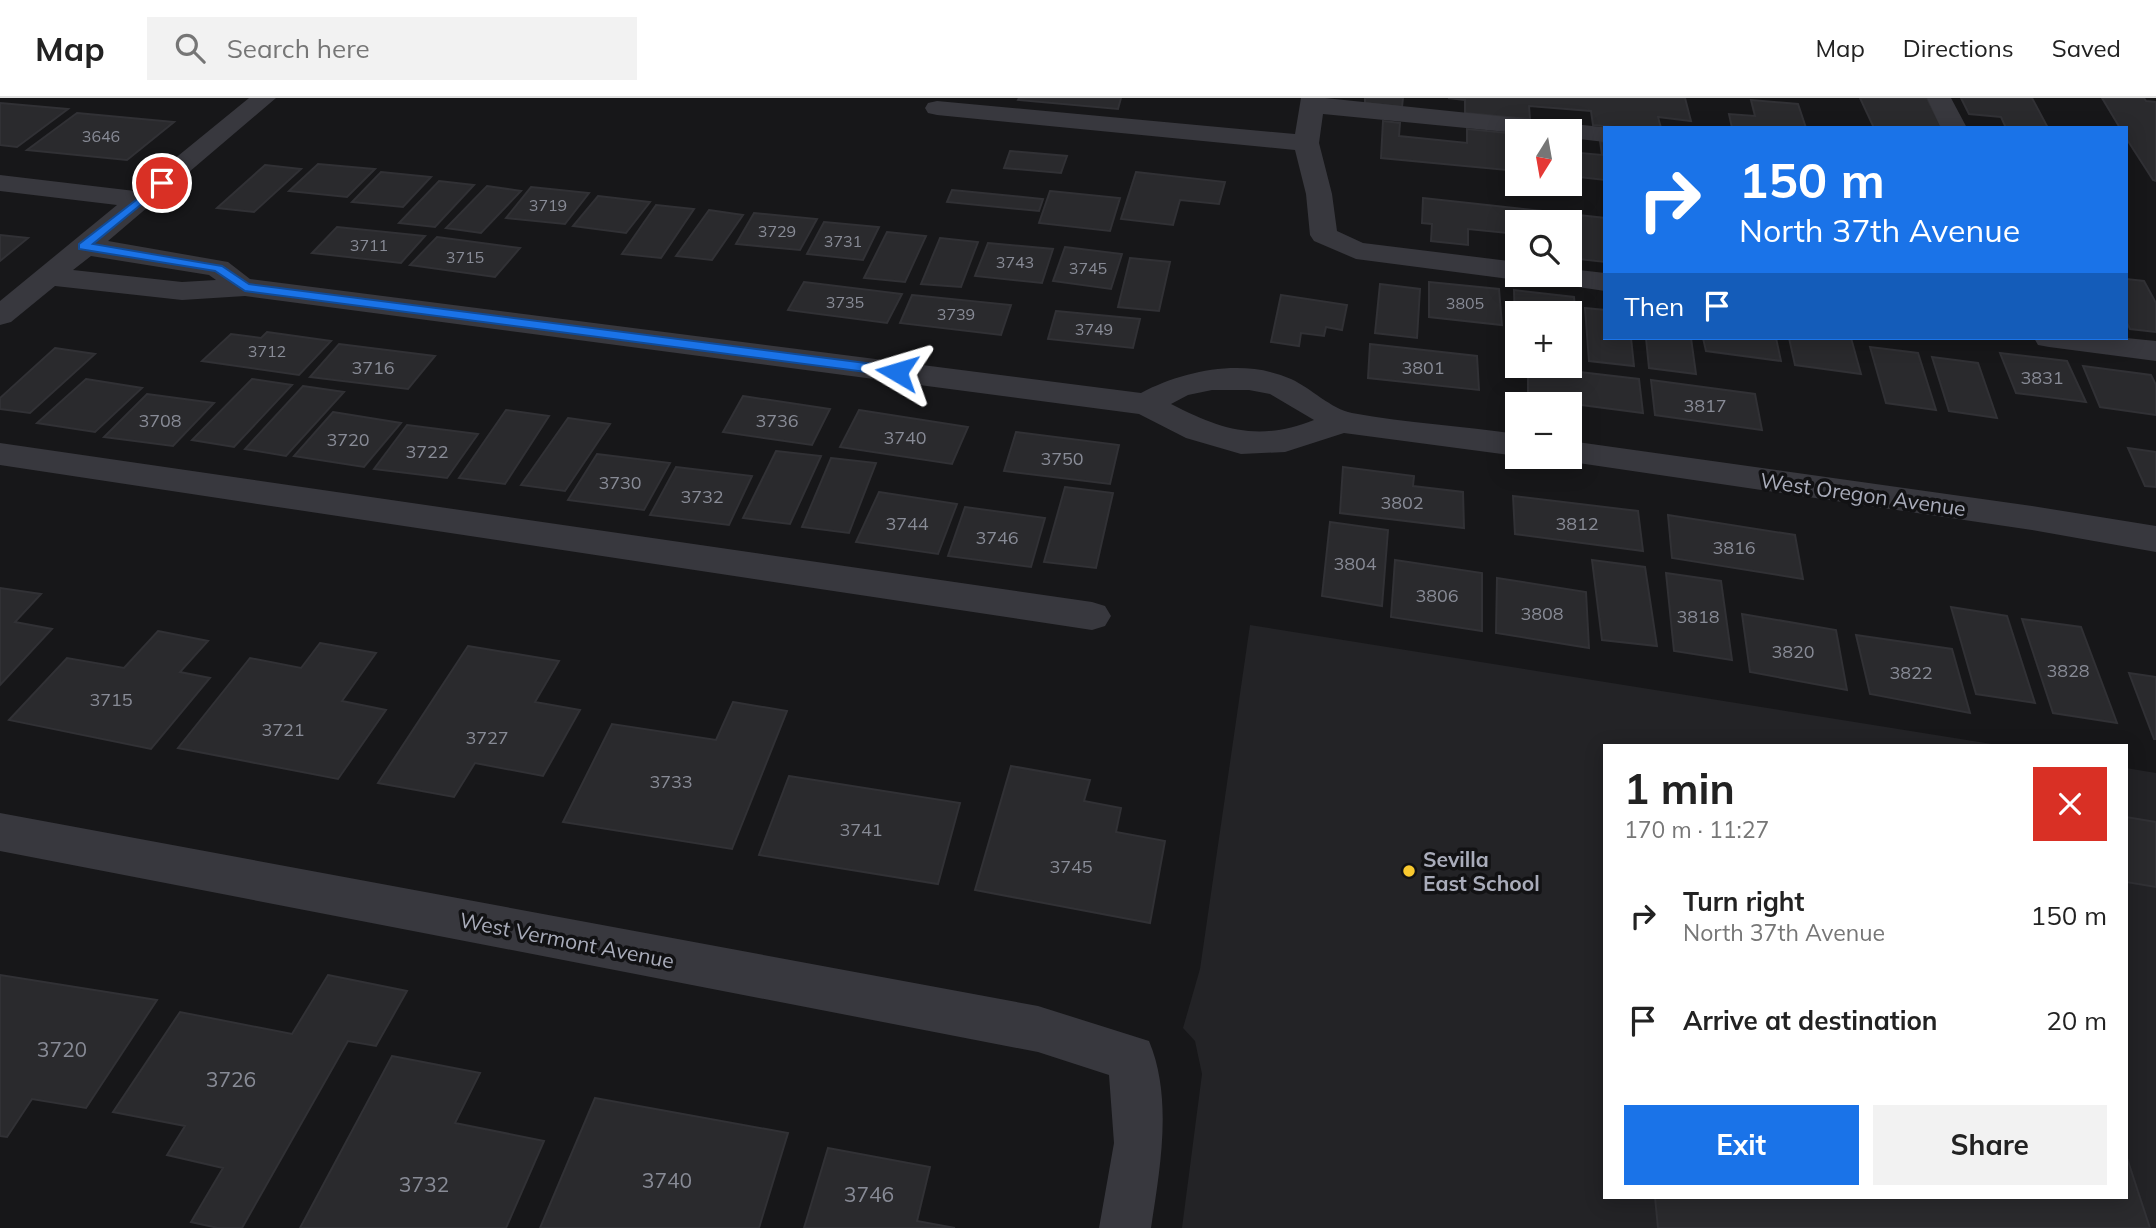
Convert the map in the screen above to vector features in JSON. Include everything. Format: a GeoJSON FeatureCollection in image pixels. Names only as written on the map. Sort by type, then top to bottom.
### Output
{"type":"FeatureCollection","features":[{"type":"Feature","properties":{"kind":"street"},"geometry":{"type":"LineString","coordinates":[[0,316],[264,98]]}},
{"type":"Feature","properties":{"kind":"street"},"geometry":{"type":"LineString","coordinates":[[1939,98],[1953,126]]}},
{"type":"Feature","properties":{"kind":"street"},"geometry":{"type":"LineString","coordinates":[[1505,270],[1356,251],[1324,235],[1319,194],[1307,143],[1312,102],[1603,134]]}},
{"type":"Feature","properties":{"kind":"street"},"geometry":{"type":"LineString","coordinates":[[937,108],[1307,143]]}},
{"type":"Feature","properties":{"kind":"street"},"geometry":{"type":"LineString","coordinates":[[0,183],[141,200]]}},
{"type":"Feature","properties":{"kind":"street"},"geometry":{"type":"LineString","coordinates":[[83,246],[218,268],[245,287]]}},
{"type":"Feature","properties":{"kind":"street"},"geometry":{"type":"LineString","coordinates":[[47,276],[182,291],[245,287],[1146,404],[1210,437],[1265,445],[1295,440],[1340,422]]}},
{"type":"Feature","properties":{"kind":"street"},"geometry":{"type":"LineString","coordinates":[[1582,279],[1603,282]]}},
{"type":"Feature","properties":{"kind":"street"},"geometry":{"type":"LineString","coordinates":[[2065,340],[2156,351]]}},
{"type":"Feature","properties":{"kind":"street"},"geometry":{"type":"LineString","coordinates":[[1146,404],[1179,386],[1212,380],[1249,380],[1279,386],[1340,422],[1505,443]]}},
{"type":"Feature","properties":{"kind":"street"},"geometry":{"type":"LineString","coordinates":[[0,454],[1092,616]]}},
{"type":"Feature","properties":{"kind":"street","name":"West Oregon Avenue"},"geometry":{"type":"LineString","coordinates":[[1582,454],[2005,514],[2156,539]]}},
{"type":"Feature","properties":{"kind":"street","name":"West Vermont Avenue"},"geometry":{"type":"LineString","coordinates":[[0,832],[1038,1029],[1132,1058],[1139,1143],[1125,1228]]}},
{"type":"Feature","properties":{"kind":"shaded area","name":"Sevilla East School"},"geometry":{"type":"Polygon","coordinates":[[[1250,625],[1992,744],[1603,744],[1603,1199],[2128,1199],[2128,768],[2156,773],[2156,1228],[1182,1228],[1202,1074],[1195,1041],[1183,1028],[1200,969],[1250,625]]]}},
{"type":"Feature","properties":{"kind":"building"},"geometry":{"type":"Polygon","coordinates":[[[1121,98],[1118,109],[1018,100],[1121,98]]]}},
{"type":"Feature","properties":{"kind":"building"},"geometry":{"type":"Polygon","coordinates":[[[1365,98],[1403,98],[1402,107],[1365,103],[1365,98]]]}},
{"type":"Feature","properties":{"kind":"building"},"geometry":{"type":"Polygon","coordinates":[[[1448,98],[1685,98],[1691,121],[1658,117],[1660,126],[1604,126],[1593,125],[1591,111],[1529,106],[1530,119],[1465,113],[1465,100],[1448,98]]]}},
{"type":"Feature","properties":{"kind":"building"},"geometry":{"type":"Polygon","coordinates":[[[1860,98],[1927,98],[1941,126],[1873,126],[1860,98]]]}},
{"type":"Feature","properties":{"kind":"building"},"geometry":{"type":"Polygon","coordinates":[[[1961,98],[2032,98],[2047,126],[2005,126],[2001,117],[1969,114],[1961,98]]]}},
{"type":"Feature","properties":{"kind":"building"},"geometry":{"type":"Polygon","coordinates":[[[2102,98],[2144,98],[2146,101],[2156,102],[2156,181],[2128,141],[2128,126],[2119,126],[2102,98]]]}},
{"type":"Feature","properties":{"kind":"building"},"geometry":{"type":"Polygon","coordinates":[[[1751,100],[1798,104],[1805,126],[1732,126],[1729,114],[1755,116],[1751,100]]]}},
{"type":"Feature","properties":{"kind":"building"},"geometry":{"type":"Polygon","coordinates":[[[0,103],[68,109],[17,147],[0,145],[0,103]]]}},
{"type":"Feature","properties":{"kind":"building"},"geometry":{"type":"Polygon","coordinates":[[[77,113],[174,122],[127,160],[27,150],[77,113]]]}},
{"type":"Feature","properties":{"kind":"building"},"geometry":{"type":"Polygon","coordinates":[[[1383,121],[1400,123],[1399,136],[1467,143],[1467,129],[1505,133],[1505,170],[1381,158],[1383,121]]]}},
{"type":"Feature","properties":{"kind":"building"},"geometry":{"type":"Polygon","coordinates":[[[1600,141],[1603,142],[1603,180],[1582,177],[1582,153],[1602,155],[1600,141]]]}},
{"type":"Feature","properties":{"kind":"building"},"geometry":{"type":"Polygon","coordinates":[[[1010,151],[1067,156],[1061,173],[1004,168],[1010,151]]]}},
{"type":"Feature","properties":{"kind":"building"},"geometry":{"type":"Polygon","coordinates":[[[318,164],[375,169],[347,197],[289,191],[318,164]]]}},
{"type":"Feature","properties":{"kind":"building"},"geometry":{"type":"Polygon","coordinates":[[[265,165],[301,169],[254,212],[217,208],[265,165]]]}},
{"type":"Feature","properties":{"kind":"building"},"geometry":{"type":"Polygon","coordinates":[[[381,172],[431,177],[403,207],[352,202],[381,172]]]}},
{"type":"Feature","properties":{"kind":"building"},"geometry":{"type":"Polygon","coordinates":[[[1136,172],[1225,182],[1219,204],[1180,200],[1173,225],[1121,219],[1136,172]]]}},
{"type":"Feature","properties":{"kind":"building"},"geometry":{"type":"Polygon","coordinates":[[[439,181],[474,185],[435,227],[399,223],[439,181]]]}},
{"type":"Feature","properties":{"kind":"building"},"geometry":{"type":"Polygon","coordinates":[[[487,186],[521,191],[481,233],[446,228],[487,186]]]}},
{"type":"Feature","properties":{"kind":"building"},"geometry":{"type":"Polygon","coordinates":[[[531,187],[589,193],[565,224],[506,218],[531,187]]]}},
{"type":"Feature","properties":{"kind":"building"},"geometry":{"type":"Polygon","coordinates":[[[952,190],[1043,199],[1039,211],[947,202],[952,190]]]}},
{"type":"Feature","properties":{"kind":"building"},"geometry":{"type":"Polygon","coordinates":[[[1050,191],[1120,198],[1110,231],[1039,223],[1050,191]]]}},
{"type":"Feature","properties":{"kind":"building"},"geometry":{"type":"Polygon","coordinates":[[[598,196],[650,202],[626,233],[573,226],[598,196]]]}},
{"type":"Feature","properties":{"kind":"building"},"geometry":{"type":"Polygon","coordinates":[[[1423,198],[1532,210],[1505,210],[1505,233],[1468,229],[1468,245],[1431,241],[1432,224],[1422,223],[1423,198]]]}},
{"type":"Feature","properties":{"kind":"building"},"geometry":{"type":"Polygon","coordinates":[[[656,205],[694,209],[661,258],[622,254],[656,205]]]}},
{"type":"Feature","properties":{"kind":"building"},"geometry":{"type":"Polygon","coordinates":[[[709,210],[743,215],[712,260],[676,256],[709,210]]]}},
{"type":"Feature","properties":{"kind":"building"},"geometry":{"type":"Polygon","coordinates":[[[754,213],[817,219],[800,250],[736,244],[754,213]]]}},
{"type":"Feature","properties":{"kind":"building"},"geometry":{"type":"Polygon","coordinates":[[[1582,215],[1603,218],[1603,262],[1582,259],[1582,215]]]}},
{"type":"Feature","properties":{"kind":"building"},"geometry":{"type":"Polygon","coordinates":[[[824,222],[879,227],[863,260],[807,254],[824,222]]]}},
{"type":"Feature","properties":{"kind":"building"},"geometry":{"type":"Polygon","coordinates":[[[337,227],[425,236],[401,263],[312,253],[337,227]]]}},
{"type":"Feature","properties":{"kind":"building"},"geometry":{"type":"Polygon","coordinates":[[[887,232],[926,236],[905,282],[864,278],[887,232]]]}},
{"type":"Feature","properties":{"kind":"building"},"geometry":{"type":"Polygon","coordinates":[[[0,235],[28,238],[0,261],[0,235]]]}},
{"type":"Feature","properties":{"kind":"building"},"geometry":{"type":"Polygon","coordinates":[[[437,237],[520,248],[495,277],[410,265],[437,237]]]}},
{"type":"Feature","properties":{"kind":"building"},"geometry":{"type":"Polygon","coordinates":[[[940,238],[978,242],[961,287],[921,284],[940,238]]]}},
{"type":"Feature","properties":{"kind":"building"},"geometry":{"type":"Polygon","coordinates":[[[988,243],[1053,249],[1042,283],[975,276],[988,243]]]}},
{"type":"Feature","properties":{"kind":"building"},"geometry":{"type":"Polygon","coordinates":[[[1065,247],[1122,254],[1111,289],[1053,281],[1065,247]]]}},
{"type":"Feature","properties":{"kind":"building"},"geometry":{"type":"Polygon","coordinates":[[[1130,258],[1170,262],[1159,311],[1118,307],[1130,258]]]}},
{"type":"Feature","properties":{"kind":"building"},"geometry":{"type":"Polygon","coordinates":[[[2128,279],[2144,281],[2156,303],[2156,332],[2130,329],[2128,279]]]}},
{"type":"Feature","properties":{"kind":"building"},"geometry":{"type":"Polygon","coordinates":[[[804,282],[902,294],[887,323],[788,310],[804,282]]]}},
{"type":"Feature","properties":{"kind":"building"},"geometry":{"type":"Polygon","coordinates":[[[1429,282],[1499,289],[1502,325],[1429,317],[1429,282]]]}},
{"type":"Feature","properties":{"kind":"building"},"geometry":{"type":"Polygon","coordinates":[[[1380,284],[1420,289],[1417,338],[1375,333],[1380,284]]]}},
{"type":"Feature","properties":{"kind":"building"},"geometry":{"type":"Polygon","coordinates":[[[1514,290],[1574,297],[1574,301],[1514,301],[1514,290]]]}},
{"type":"Feature","properties":{"kind":"building"},"geometry":{"type":"Polygon","coordinates":[[[912,295],[1011,305],[1001,335],[900,323],[912,295]]]}},
{"type":"Feature","properties":{"kind":"building"},"geometry":{"type":"Polygon","coordinates":[[[1281,295],[1347,305],[1342,330],[1326,327],[1324,336],[1301,333],[1299,346],[1271,342],[1281,295]]]}},
{"type":"Feature","properties":{"kind":"building"},"geometry":{"type":"Polygon","coordinates":[[[1585,308],[1603,310],[1603,340],[1631,340],[1634,366],[1589,361],[1585,308]]]}},
{"type":"Feature","properties":{"kind":"building"},"geometry":{"type":"Polygon","coordinates":[[[1056,311],[1140,319],[1133,348],[1048,339],[1056,311]]]}},
{"type":"Feature","properties":{"kind":"building"},"geometry":{"type":"Polygon","coordinates":[[[267,332],[331,341],[299,375],[202,361],[231,334],[261,338],[267,332]]]}},
{"type":"Feature","properties":{"kind":"building"},"geometry":{"type":"Polygon","coordinates":[[[1646,340],[1691,340],[1696,374],[1649,368],[1646,340]]]}},
{"type":"Feature","properties":{"kind":"building"},"geometry":{"type":"Polygon","coordinates":[[[1703,340],[1776,340],[1781,361],[1706,351],[1703,340]]]}},
{"type":"Feature","properties":{"kind":"building"},"geometry":{"type":"Polygon","coordinates":[[[1789,340],[1852,340],[1861,374],[1795,365],[1789,340]]]}},
{"type":"Feature","properties":{"kind":"building"},"geometry":{"type":"Polygon","coordinates":[[[339,344],[435,356],[408,389],[310,377],[339,344]]]}},
{"type":"Feature","properties":{"kind":"building"},"geometry":{"type":"Polygon","coordinates":[[[1370,344],[1477,356],[1479,390],[1368,378],[1370,344]]]}},
{"type":"Feature","properties":{"kind":"building"},"geometry":{"type":"Polygon","coordinates":[[[1870,347],[1918,353],[1936,410],[1886,403],[1870,347]]]}},
{"type":"Feature","properties":{"kind":"building"},"geometry":{"type":"Polygon","coordinates":[[[55,348],[95,354],[30,413],[0,409],[0,398],[55,348]]]}},
{"type":"Feature","properties":{"kind":"building"},"geometry":{"type":"Polygon","coordinates":[[[2000,353],[2067,361],[2086,402],[2016,393],[2000,353]]]}},
{"type":"Feature","properties":{"kind":"building"},"geometry":{"type":"Polygon","coordinates":[[[1932,357],[1978,363],[1997,418],[1949,411],[1932,357]]]}},
{"type":"Feature","properties":{"kind":"building"},"geometry":{"type":"Polygon","coordinates":[[[2083,366],[2151,375],[2156,385],[2156,415],[2100,407],[2083,366]]]}},
{"type":"Feature","properties":{"kind":"building"},"geometry":{"type":"Polygon","coordinates":[[[1582,372],[1639,379],[1643,413],[1582,405],[1582,392],[1528,392],[1528,378],[1582,378],[1582,372]]]}},
{"type":"Feature","properties":{"kind":"building"},"geometry":{"type":"Polygon","coordinates":[[[86,379],[142,388],[95,432],[37,423],[86,379]]]}},
{"type":"Feature","properties":{"kind":"building"},"geometry":{"type":"Polygon","coordinates":[[[252,379],[292,385],[234,447],[192,440],[252,379]]]}},
{"type":"Feature","properties":{"kind":"building"},"geometry":{"type":"Polygon","coordinates":[[[1651,380],[1755,394],[1762,430],[1655,415],[1651,380]]]}},
{"type":"Feature","properties":{"kind":"building"},"geometry":{"type":"Polygon","coordinates":[[[303,386],[344,392],[286,456],[245,449],[303,386]]]}},
{"type":"Feature","properties":{"kind":"building"},"geometry":{"type":"Polygon","coordinates":[[[147,394],[214,403],[173,446],[104,437],[147,394]]]}},
{"type":"Feature","properties":{"kind":"building"},"geometry":{"type":"Polygon","coordinates":[[[743,396],[830,409],[812,445],[723,432],[743,396]]]}},
{"type":"Feature","properties":{"kind":"building"},"geometry":{"type":"Polygon","coordinates":[[[506,410],[549,416],[505,484],[459,478],[506,410]]]}},
{"type":"Feature","properties":{"kind":"building"},"geometry":{"type":"Polygon","coordinates":[[[859,410],[968,427],[952,464],[840,447],[859,410]]]}},
{"type":"Feature","properties":{"kind":"building"},"geometry":{"type":"Polygon","coordinates":[[[333,412],[401,423],[364,467],[294,456],[333,412]]]}},
{"type":"Feature","properties":{"kind":"building"},"geometry":{"type":"Polygon","coordinates":[[[568,418],[610,424],[565,491],[521,485],[568,418]]]}},
{"type":"Feature","properties":{"kind":"building"},"geometry":{"type":"Polygon","coordinates":[[[407,425],[478,434],[447,478],[374,469],[407,425]]]}},
{"type":"Feature","properties":{"kind":"building"},"geometry":{"type":"Polygon","coordinates":[[[1016,432],[1119,445],[1110,484],[1004,471],[1016,432]]]}},
{"type":"Feature","properties":{"kind":"building"},"geometry":{"type":"Polygon","coordinates":[[[2128,448],[2156,452],[2156,487],[2145,486],[2128,448]]]}},
{"type":"Feature","properties":{"kind":"building"},"geometry":{"type":"Polygon","coordinates":[[[776,451],[821,456],[790,524],[743,518],[776,451]]]}},
{"type":"Feature","properties":{"kind":"building"},"geometry":{"type":"Polygon","coordinates":[[[597,454],[670,463],[644,510],[568,500],[597,454]]]}},
{"type":"Feature","properties":{"kind":"building"},"geometry":{"type":"Polygon","coordinates":[[[831,458],[876,463],[849,533],[802,527],[831,458]]]}},
{"type":"Feature","properties":{"kind":"building"},"geometry":{"type":"Polygon","coordinates":[[[676,467],[752,476],[729,525],[650,515],[676,467]]]}},
{"type":"Feature","properties":{"kind":"building"},"geometry":{"type":"Polygon","coordinates":[[[1343,467],[1414,476],[1413,486],[1463,492],[1464,528],[1340,513],[1343,467]]]}},
{"type":"Feature","properties":{"kind":"building"},"geometry":{"type":"Polygon","coordinates":[[[1065,487],[1113,493],[1096,568],[1044,562],[1065,487]]]}},
{"type":"Feature","properties":{"kind":"building"},"geometry":{"type":"Polygon","coordinates":[[[879,492],[957,504],[938,554],[856,542],[879,492]]]}},
{"type":"Feature","properties":{"kind":"building"},"geometry":{"type":"Polygon","coordinates":[[[1513,496],[1638,511],[1643,551],[1515,534],[1513,496]]]}},
{"type":"Feature","properties":{"kind":"building"},"geometry":{"type":"Polygon","coordinates":[[[965,507],[1045,518],[1031,567],[948,556],[965,507]]]}},
{"type":"Feature","properties":{"kind":"building"},"geometry":{"type":"Polygon","coordinates":[[[1668,515],[1795,535],[1803,579],[1672,558],[1668,515]]]}},
{"type":"Feature","properties":{"kind":"building"},"geometry":{"type":"Polygon","coordinates":[[[1330,522],[1388,530],[1382,606],[1322,596],[1330,522]]]}},
{"type":"Feature","properties":{"kind":"building"},"geometry":{"type":"Polygon","coordinates":[[[1395,560],[1482,573],[1482,631],[1391,617],[1395,560]]]}},
{"type":"Feature","properties":{"kind":"building"},"geometry":{"type":"Polygon","coordinates":[[[1592,560],[1645,567],[1657,646],[1602,640],[1592,560]]]}},
{"type":"Feature","properties":{"kind":"building"},"geometry":{"type":"Polygon","coordinates":[[[1666,573],[1721,581],[1732,660],[1674,651],[1666,573]]]}},
{"type":"Feature","properties":{"kind":"building"},"geometry":{"type":"Polygon","coordinates":[[[1497,578],[1586,592],[1589,648],[1496,633],[1497,578]]]}},
{"type":"Feature","properties":{"kind":"building"},"geometry":{"type":"Polygon","coordinates":[[[0,588],[41,594],[15,622],[52,629],[0,685],[0,588]]]}},
{"type":"Feature","properties":{"kind":"building"},"geometry":{"type":"Polygon","coordinates":[[[1951,607],[2007,616],[2035,703],[1976,694],[1951,607]]]}},
{"type":"Feature","properties":{"kind":"building"},"geometry":{"type":"Polygon","coordinates":[[[1742,614],[1836,630],[1847,690],[1750,672],[1742,614]]]}},
{"type":"Feature","properties":{"kind":"building"},"geometry":{"type":"Polygon","coordinates":[[[2022,619],[2081,627],[2117,723],[2053,713],[2022,619]]]}},
{"type":"Feature","properties":{"kind":"building"},"geometry":{"type":"Polygon","coordinates":[[[158,631],[208,641],[180,672],[210,678],[151,749],[9,720],[67,658],[124,668],[158,631]]]}},
{"type":"Feature","properties":{"kind":"building"},"geometry":{"type":"Polygon","coordinates":[[[1856,635],[1952,649],[1970,713],[1870,694],[1856,635]]]}},
{"type":"Feature","properties":{"kind":"building"},"geometry":{"type":"Polygon","coordinates":[[[320,643],[376,653],[342,701],[386,710],[338,779],[178,748],[250,658],[301,668],[320,643]]]}},
{"type":"Feature","properties":{"kind":"building"},"geometry":{"type":"Polygon","coordinates":[[[468,646],[559,661],[535,702],[580,710],[543,776],[475,763],[454,797],[378,783],[468,646]]]}},
{"type":"Feature","properties":{"kind":"building"},"geometry":{"type":"Polygon","coordinates":[[[2129,673],[2156,677],[2156,739],[2154,739],[2129,673]]]}},
{"type":"Feature","properties":{"kind":"building"},"geometry":{"type":"Polygon","coordinates":[[[733,702],[787,711],[732,849],[563,822],[612,724],[716,740],[733,702]]]}},
{"type":"Feature","properties":{"kind":"building"},"geometry":{"type":"Polygon","coordinates":[[[1011,766],[1090,780],[1084,801],[1121,808],[1116,832],[1165,841],[1150,923],[975,890],[1011,766]]]}},
{"type":"Feature","properties":{"kind":"building"},"geometry":{"type":"Polygon","coordinates":[[[789,776],[960,803],[938,884],[759,855],[789,776]]]}},
{"type":"Feature","properties":{"kind":"building"},"geometry":{"type":"Polygon","coordinates":[[[2128,817],[2156,822],[2156,887],[2128,882],[2128,817]]]}},
{"type":"Feature","properties":{"kind":"building"},"geometry":{"type":"Polygon","coordinates":[[[0,975],[157,1000],[86,1108],[32,1099],[7,1137],[0,1136],[0,975]]]}},
{"type":"Feature","properties":{"kind":"building"},"geometry":{"type":"Polygon","coordinates":[[[328,975],[407,991],[376,1046],[348,1041],[242,1228],[218,1228],[191,1222],[223,1168],[167,1155],[185,1126],[113,1112],[180,1012],[292,1034],[328,975]]]}},
{"type":"Feature","properties":{"kind":"building"},"geometry":{"type":"Polygon","coordinates":[[[392,1056],[480,1073],[455,1123],[544,1141],[506,1228],[300,1228],[392,1056]]]}},
{"type":"Feature","properties":{"kind":"building"},"geometry":{"type":"Polygon","coordinates":[[[595,1098],[788,1133],[759,1228],[540,1228],[595,1098]]]}},
{"type":"Feature","properties":{"kind":"building"},"geometry":{"type":"Polygon","coordinates":[[[828,1148],[930,1167],[917,1221],[955,1228],[804,1228],[828,1148]]]}},
{"type":"Feature","properties":{"kind":"building"},"geometry":{"type":"Polygon","coordinates":[[[2128,1161],[2150,1228],[1658,1228],[1655,1199],[2128,1199],[2128,1161]]]}},
{"type":"Feature","properties":{"kind":"place","name":"Sevilla East School"},"geometry":{"type":"Point","coordinates":[1409,871]}},
{"type":"Feature","properties":{"kind":"route"},"geometry":{"type":"LineString","coordinates":[[162,183],[83,246],[218,268],[245,287],[897,372]]}}]}
